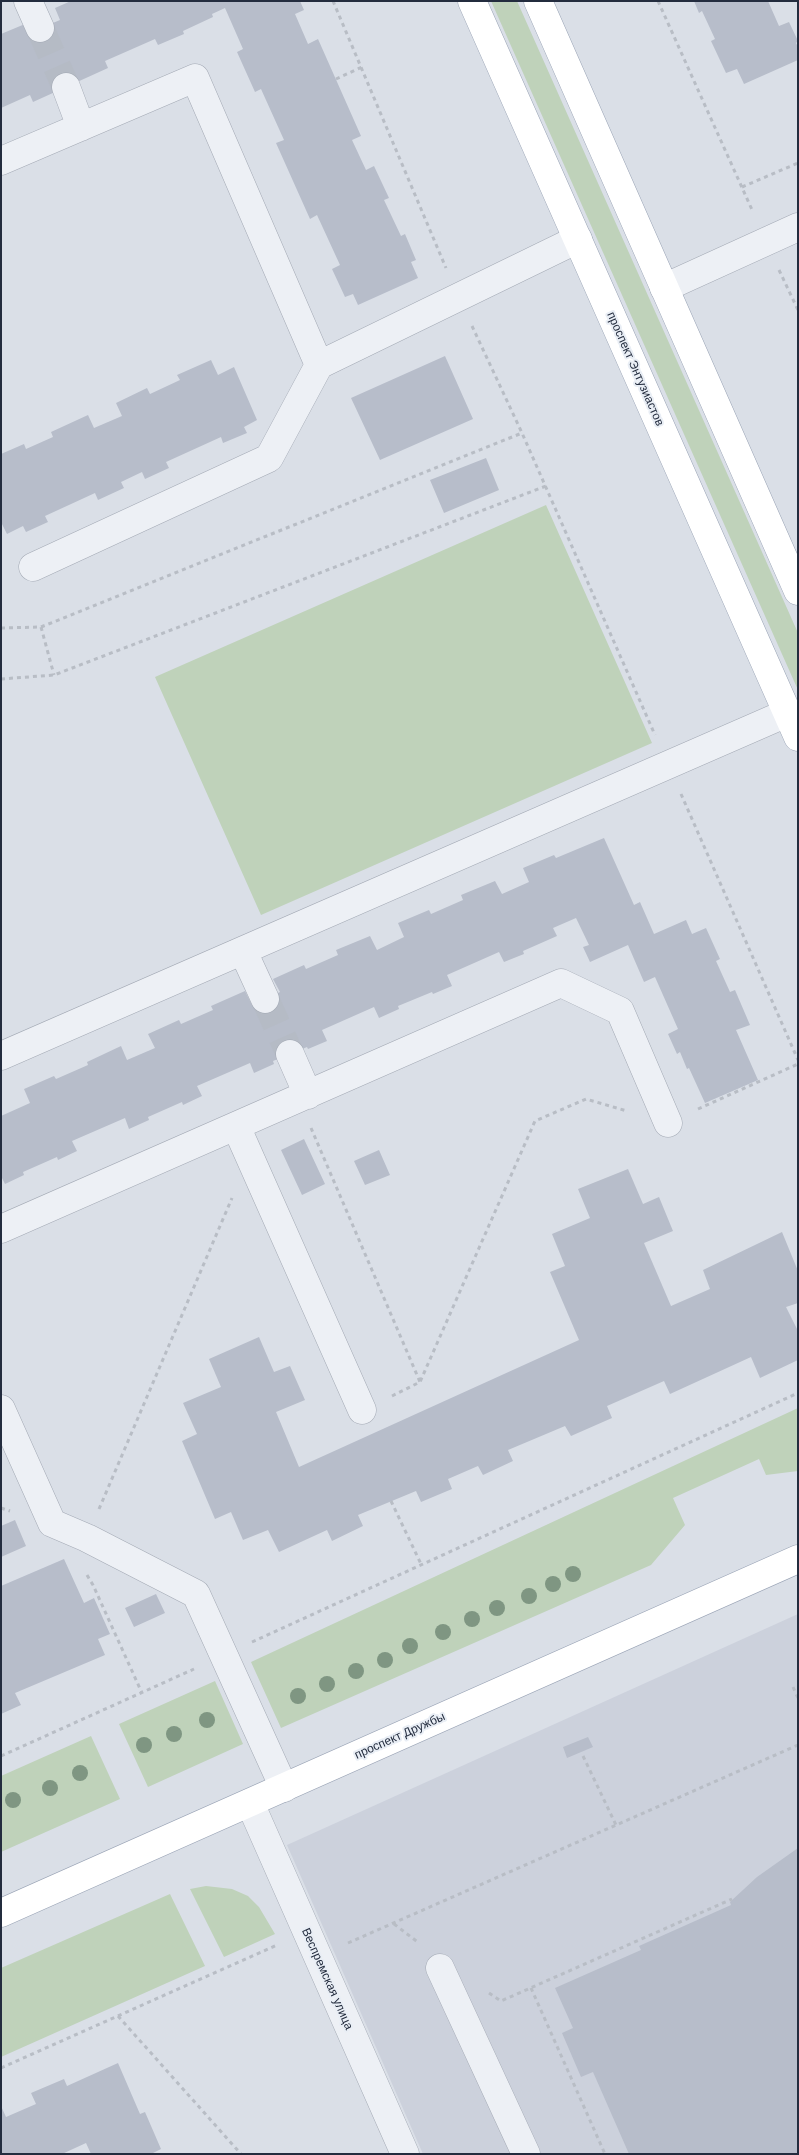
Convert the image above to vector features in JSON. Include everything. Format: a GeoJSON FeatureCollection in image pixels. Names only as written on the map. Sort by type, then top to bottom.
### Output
{"type":"FeatureCollection","features":[{"type":"Feature","properties":{"kind":"main road","name":"проспект Энтузиастов"},"geometry":{"type":"LineString","coordinates":[[472,1],[792,725]]}},
{"type":"Feature","properties":{"kind":"main road"},"geometry":{"type":"LineString","coordinates":[[538,1],[798,591]]}},
{"type":"Feature","properties":{"kind":"main road","name":"проспект Дружбы"},"geometry":{"type":"LineString","coordinates":[[1,1913],[798,1559]]}},
{"type":"Feature","properties":{"kind":"street"},"geometry":{"type":"LineString","coordinates":[[28,1],[40,28]]}},
{"type":"Feature","properties":{"kind":"street"},"geometry":{"type":"LineString","coordinates":[[1,161],[195,78],[319,366]]}},
{"type":"Feature","properties":{"kind":"street"},"geometry":{"type":"LineString","coordinates":[[66,87],[82,127]]}},
{"type":"Feature","properties":{"kind":"street"},"geometry":{"type":"LineString","coordinates":[[664,288],[798,228]]}},
{"type":"Feature","properties":{"kind":"street"},"geometry":{"type":"LineString","coordinates":[[34,567],[269,458],[319,366],[578,239]]}},
{"type":"Feature","properties":{"kind":"street"},"geometry":{"type":"LineString","coordinates":[[1,1056],[669,765],[792,725]]}},
{"type":"Feature","properties":{"kind":"street"},"geometry":{"type":"LineString","coordinates":[[243,950],[265,999]]}},
{"type":"Feature","properties":{"kind":"street"},"geometry":{"type":"LineString","coordinates":[[1,1229],[561,983],[620,1011],[668,1123]]}},
{"type":"Feature","properties":{"kind":"street"},"geometry":{"type":"LineString","coordinates":[[290,1054],[304,1097]]}},
{"type":"Feature","properties":{"kind":"street"},"geometry":{"type":"LineString","coordinates":[[236,1126],[362,1410]]}},
{"type":"Feature","properties":{"kind":"street"},"geometry":{"type":"LineString","coordinates":[[1,1409],[52,1523],[87,1538],[196,1594],[225,1654],[284,1788]]}},
{"type":"Feature","properties":{"kind":"street","name":"Веспремская улица"},"geometry":{"type":"LineString","coordinates":[[250,1803],[405,2154]]}},
{"type":"Feature","properties":{"kind":"street"},"geometry":{"type":"LineString","coordinates":[[440,1968],[526,2154]]}},
{"type":"Feature","properties":{"kind":"path"},"geometry":{"type":"LineString","coordinates":[[333,1],[459,297],[546,486],[798,1060]]}},
{"type":"Feature","properties":{"kind":"path"},"geometry":{"type":"LineString","coordinates":[[658,1],[798,310]]}},
{"type":"Feature","properties":{"kind":"path"},"geometry":{"type":"LineString","coordinates":[[336,79],[362,67]]}},
{"type":"Feature","properties":{"kind":"path"},"geometry":{"type":"LineString","coordinates":[[742,187],[798,163]]}},
{"type":"Feature","properties":{"kind":"path"},"geometry":{"type":"LineString","coordinates":[[1,628],[40,627],[522,433]]}},
{"type":"Feature","properties":{"kind":"path"},"geometry":{"type":"LineString","coordinates":[[1,679],[54,675],[546,486]]}},
{"type":"Feature","properties":{"kind":"path"},"geometry":{"type":"LineString","coordinates":[[40,627],[54,675]]}},
{"type":"Feature","properties":{"kind":"path"},"geometry":{"type":"LineString","coordinates":[[362,1410],[420,1382],[536,1121],[586,1099],[668,1123],[798,1064]]}},
{"type":"Feature","properties":{"kind":"path"},"geometry":{"type":"LineString","coordinates":[[304,1097],[420,1382]]}},
{"type":"Feature","properties":{"kind":"path"},"geometry":{"type":"LineString","coordinates":[[87,1538],[250,1156]]}},
{"type":"Feature","properties":{"kind":"path"},"geometry":{"type":"LineString","coordinates":[[1,1756],[798,1393]]}},
{"type":"Feature","properties":{"kind":"path"},"geometry":{"type":"LineString","coordinates":[[391,1501],[421,1564]]}},
{"type":"Feature","properties":{"kind":"path"},"geometry":{"type":"LineString","coordinates":[[1,1508],[52,1523]]}},
{"type":"Feature","properties":{"kind":"path"},"geometry":{"type":"LineString","coordinates":[[83,1569],[93,1585],[142,1693]]}},
{"type":"Feature","properties":{"kind":"path"},"geometry":{"type":"LineString","coordinates":[[793,1688],[798,1698]]}},
{"type":"Feature","properties":{"kind":"path"},"geometry":{"type":"LineString","coordinates":[[345,1935],[349,1944],[798,1745]]}},
{"type":"Feature","properties":{"kind":"path"},"geometry":{"type":"LineString","coordinates":[[583,1756],[616,1825]]}},
{"type":"Feature","properties":{"kind":"path"},"geometry":{"type":"LineString","coordinates":[[500,2002],[732,1899]]}},
{"type":"Feature","properties":{"kind":"path"},"geometry":{"type":"LineString","coordinates":[[1,2068],[306,1932]]}},
{"type":"Feature","properties":{"kind":"path"},"geometry":{"type":"LineString","coordinates":[[532,1988],[605,2154]]}},
{"type":"Feature","properties":{"kind":"path"},"geometry":{"type":"LineString","coordinates":[[118,2016],[240,2154]]}},
{"type":"Feature","properties":{"kind":"shaded area"},"geometry":{"type":"Polygon","coordinates":[[[798,1614],[798,2154],[423,2154],[287,1845],[798,1614]]]}},
{"type":"Feature","properties":{"kind":"green space"},"geometry":{"type":"Polygon","coordinates":[[[491,1],[517,1],[798,633],[798,690],[491,1]]]}},
{"type":"Feature","properties":{"kind":"green space"},"geometry":{"type":"Polygon","coordinates":[[[546,505],[652,743],[261,915],[155,677],[546,505]]]}},
{"type":"Feature","properties":{"kind":"green space"},"geometry":{"type":"Polygon","coordinates":[[[798,1408],[798,1471],[766,1475],[759,1459],[673,1498],[685,1525],[651,1565],[281,1728],[251,1662],[798,1408]]]}},
{"type":"Feature","properties":{"kind":"green space"},"geometry":{"type":"Polygon","coordinates":[[[215,1681],[243,1744],[148,1787],[119,1724],[215,1681]]]}},
{"type":"Feature","properties":{"kind":"green space"},"geometry":{"type":"Polygon","coordinates":[[[91,1736],[120,1799],[1,1852],[1,1776],[91,1736]]]}},
{"type":"Feature","properties":{"kind":"green space"},"geometry":{"type":"Polygon","coordinates":[[[206,1886],[232,1889],[248,1896],[259,1907],[275,1934],[224,1957],[190,1889],[206,1886]]]}},
{"type":"Feature","properties":{"kind":"green space"},"geometry":{"type":"Polygon","coordinates":[[[170,1894],[205,1966],[1,2057],[1,1968],[170,1894]]]}},
{"type":"Feature","properties":{"kind":"building"},"geometry":{"type":"Polygon","coordinates":[[[71,1],[300,1],[304,10],[295,14],[308,44],[318,39],[361,136],[352,140],[366,170],[374,166],[389,198],[384,200],[401,236],[405,234],[416,260],[411,262],[418,278],[358,305],[353,294],[345,297],[332,269],[340,265],[317,215],[310,219],[276,143],[284,140],[261,89],[255,92],[237,52],[243,49],[225,8],[212,14],[213,17],[183,31],[184,34],[158,45],[155,39],[105,61],[108,68],[33,102],[30,95],[1,108],[1,34],[25,24],[29,33],[60,20],[55,8],[71,1]]]}},
{"type":"Feature","properties":{"kind":"building"},"geometry":{"type":"Polygon","coordinates":[[[694,1],[768,1],[779,26],[789,22],[798,41],[796,43],[798,47],[798,60],[744,84],[737,69],[726,73],[711,41],[715,39],[702,11],[699,13],[694,1]]]}},
{"type":"Feature","properties":{"kind":"building"},"geometry":{"type":"Polygon","coordinates":[[[445,356],[473,419],[380,460],[351,398],[445,356]]]}},
{"type":"Feature","properties":{"kind":"building"},"geometry":{"type":"Polygon","coordinates":[[[211,360],[218,375],[234,367],[257,420],[244,427],[247,433],[223,443],[221,437],[166,462],[169,468],[145,479],[142,472],[121,482],[124,488],[98,500],[95,493],[45,516],[48,522],[26,532],[23,526],[7,534],[1,522],[1,454],[24,444],[26,449],[53,437],[51,432],[88,415],[94,428],[122,416],[116,403],[147,388],[150,394],[180,380],[177,375],[211,360]]]}},
{"type":"Feature","properties":{"kind":"building"},"geometry":{"type":"Polygon","coordinates":[[[486,458],[499,490],[444,513],[430,480],[486,458]]]}},
{"type":"Feature","properties":{"kind":"building"},"geometry":{"type":"Polygon","coordinates":[[[604,838],[634,905],[640,902],[654,934],[686,920],[692,934],[706,928],[720,959],[716,961],[730,992],[735,990],[750,1025],[736,1030],[758,1080],[705,1103],[689,1068],[687,1069],[680,1052],[677,1054],[668,1034],[678,1029],[655,977],[644,982],[628,945],[590,962],[583,947],[589,945],[576,918],[553,928],[557,936],[523,951],[524,954],[504,962],[499,952],[447,975],[452,986],[398,1006],[399,1009],[379,1018],[374,1007],[322,1030],[327,1041],[273,1061],[274,1064],[254,1073],[250,1063],[197,1086],[202,1096],[183,1105],[182,1102],[148,1117],[149,1120],[129,1129],[125,1118],[72,1141],[77,1151],[58,1160],[57,1157],[23,1172],[24,1175],[5,1184],[1,1176],[1,1116],[30,1103],[24,1089],[54,1076],[56,1079],[88,1065],[87,1062],[121,1046],[127,1060],[155,1048],[148,1034],[179,1020],[181,1024],[213,1010],[211,1006],[245,991],[252,1005],[280,992],[273,979],[304,965],[306,969],[338,955],[336,950],[370,936],[377,950],[404,937],[398,923],[429,910],[431,914],[463,900],[461,895],[495,881],[502,894],[529,882],[523,868],[554,855],[556,858],[604,838]]]}},
{"type":"Feature","properties":{"kind":"building"},"geometry":{"type":"Polygon","coordinates":[[[304,1139],[325,1184],[302,1195],[281,1150],[304,1139]]]}},
{"type":"Feature","properties":{"kind":"building"},"geometry":{"type":"Polygon","coordinates":[[[379,1150],[390,1175],[365,1185],[354,1161],[379,1150]]]}},
{"type":"Feature","properties":{"kind":"building"},"geometry":{"type":"Polygon","coordinates":[[[628,1169],[643,1204],[659,1197],[673,1231],[644,1243],[671,1306],[710,1289],[703,1270],[782,1232],[798,1271],[798,1303],[786,1307],[798,1331],[798,1360],[760,1378],[751,1357],[670,1394],[664,1381],[607,1406],[612,1418],[571,1436],[565,1426],[508,1450],[513,1461],[483,1475],[478,1466],[448,1479],[452,1489],[421,1502],[416,1491],[358,1515],[363,1526],[332,1541],[327,1530],[279,1552],[268,1530],[243,1540],[231,1512],[215,1519],[182,1441],[197,1434],[183,1403],[221,1387],[209,1359],[259,1337],[274,1372],[290,1366],[305,1400],[276,1412],[299,1467],[579,1340],[550,1272],[565,1266],[552,1234],[590,1218],[578,1189],[628,1169]]]}},
{"type":"Feature","properties":{"kind":"building"},"geometry":{"type":"Polygon","coordinates":[[[15,1520],[26,1546],[1,1557],[1,1526],[15,1520]]]}},
{"type":"Feature","properties":{"kind":"building"},"geometry":{"type":"Polygon","coordinates":[[[64,1559],[84,1603],[94,1598],[110,1634],[98,1639],[105,1655],[15,1693],[21,1705],[1,1714],[1,1586],[64,1559]]]}},
{"type":"Feature","properties":{"kind":"building"},"geometry":{"type":"Polygon","coordinates":[[[156,1594],[165,1613],[134,1627],[125,1608],[156,1594]]]}},
{"type":"Feature","properties":{"kind":"building"},"geometry":{"type":"Polygon","coordinates":[[[588,1737],[593,1747],[567,1758],[563,1747],[588,1737]]]}},
{"type":"Feature","properties":{"kind":"building"},"geometry":{"type":"Polygon","coordinates":[[[798,1848],[798,2154],[629,2154],[593,2072],[581,2077],[562,2033],[573,2028],[555,1988],[641,1950],[639,1946],[731,1905],[730,1902],[757,1877],[798,1848]]]}},
{"type":"Feature","properties":{"kind":"building"},"geometry":{"type":"Polygon","coordinates":[[[118,2063],[140,2114],[145,2112],[161,2149],[151,2154],[91,2154],[86,2143],[62,2154],[1,2154],[1,2106],[6,2117],[36,2104],[31,2093],[64,2079],[67,2086],[118,2063]]]}},
{"type":"Feature","properties":{"kind":"tunnel"},"geometry":{"type":"LineString","coordinates":[[40,28],[66,87]]}},
{"type":"Feature","properties":{"kind":"tunnel"},"geometry":{"type":"LineString","coordinates":[[265,999],[290,1054]]}}]}
